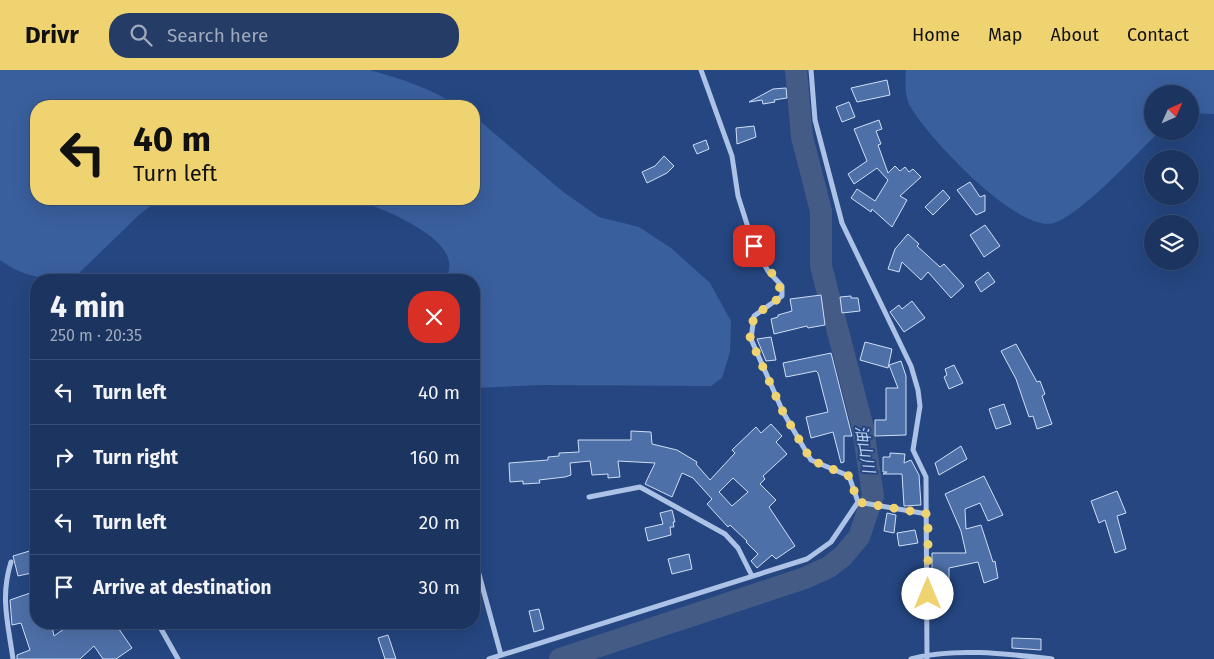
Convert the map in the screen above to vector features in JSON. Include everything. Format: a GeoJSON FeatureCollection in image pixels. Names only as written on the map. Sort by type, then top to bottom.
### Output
{"type":"FeatureCollection","features":[{"type":"Feature","properties":{"kind":"street"},"geometry":{"type":"LineString","coordinates":[[701,70],[732,156],[738,196],[754,246],[768,271],[782,286],[782,296],[754,316],[750,338],[783,412],[811,460],[849,476],[858,502]]}},
{"type":"Feature","properties":{"kind":"street"},"geometry":{"type":"LineString","coordinates":[[811,70],[815,120],[842,223],[911,366],[918,390],[920,406],[913,450],[926,477],[928,514],[927,657]]}},
{"type":"Feature","properties":{"kind":"street"},"geometry":{"type":"LineString","coordinates":[[589,497],[640,488],[725,534],[738,548],[752,576]]}},
{"type":"Feature","properties":{"kind":"street"},"geometry":{"type":"LineString","coordinates":[[858,502],[928,514]]}},
{"type":"Feature","properties":{"kind":"street"},"geometry":{"type":"LineString","coordinates":[[490,659],[806,559],[831,542],[858,502]]}},
{"type":"Feature","properties":{"kind":"street"},"geometry":{"type":"LineString","coordinates":[[11,562],[3,584],[6,626],[13,659]]}},
{"type":"Feature","properties":{"kind":"street"},"geometry":{"type":"LineString","coordinates":[[480,577],[502,655]]}},
{"type":"Feature","properties":{"kind":"street"},"geometry":{"type":"LineString","coordinates":[[161,629],[178,659]]}},
{"type":"Feature","properties":{"kind":"street"},"geometry":{"type":"LineString","coordinates":[[911,659],[1004,656],[1052,659]]}},
{"type":"Feature","properties":{"kind":"shaded area"},"geometry":{"type":"Polygon","coordinates":[[[0,70],[370,70],[416,85],[448,100],[30,100],[30,205],[152,205],[140,214],[78,274],[30,275],[8,266],[0,260],[0,70]]]}},
{"type":"Feature","properties":{"kind":"shaded area"},"geometry":{"type":"Polygon","coordinates":[[[906,70],[1214,70],[1214,114],[1199,113],[1199,85],[1144,85],[1144,140],[1151,140],[1109,182],[1079,208],[1054,223],[1038,222],[1018,213],[996,198],[952,158],[933,137],[909,104],[905,83],[906,70]]]}},
{"type":"Feature","properties":{"kind":"shaded area"},"geometry":{"type":"Polygon","coordinates":[[[480,121],[562,191],[599,217],[639,227],[671,248],[710,283],[731,321],[730,352],[722,378],[711,386],[542,385],[480,388],[480,274],[447,274],[449,265],[445,252],[434,239],[419,228],[371,205],[480,205],[480,121]]]}},
{"type":"Feature","properties":{"kind":"building"},"geometry":{"type":"Polygon","coordinates":[[[887,80],[890,95],[857,102],[851,88],[887,80]]]}},
{"type":"Feature","properties":{"kind":"building"},"geometry":{"type":"Polygon","coordinates":[[[786,88],[787,98],[763,104],[762,100],[749,102],[773,89],[786,88]]]}},
{"type":"Feature","properties":{"kind":"building"},"geometry":{"type":"Polygon","coordinates":[[[849,102],[855,117],[842,122],[836,107],[849,102]]]}},
{"type":"Feature","properties":{"kind":"building"},"geometry":{"type":"Polygon","coordinates":[[[879,120],[882,129],[876,131],[881,144],[878,145],[888,173],[895,166],[900,171],[905,167],[909,172],[913,169],[921,177],[900,196],[907,200],[892,227],[872,209],[871,212],[851,198],[857,189],[875,201],[888,180],[877,168],[854,184],[848,174],[867,161],[854,129],[879,120]]]}},
{"type":"Feature","properties":{"kind":"building"},"geometry":{"type":"Polygon","coordinates":[[[754,126],[756,137],[737,144],[736,128],[754,126]]]}},
{"type":"Feature","properties":{"kind":"building"},"geometry":{"type":"Polygon","coordinates":[[[706,140],[709,149],[697,154],[693,145],[706,140]]]}},
{"type":"Feature","properties":{"kind":"building"},"geometry":{"type":"Polygon","coordinates":[[[664,156],[674,166],[667,173],[647,183],[642,172],[655,166],[664,156]]]}},
{"type":"Feature","properties":{"kind":"building"},"geometry":{"type":"Polygon","coordinates":[[[970,182],[980,197],[985,195],[985,211],[976,215],[957,190],[970,182]]]}},
{"type":"Feature","properties":{"kind":"building"},"geometry":{"type":"Polygon","coordinates":[[[943,190],[950,198],[933,215],[925,207],[943,190]]]}},
{"type":"Feature","properties":{"kind":"building"},"geometry":{"type":"Polygon","coordinates":[[[985,225],[1000,246],[984,257],[970,235],[985,225]]]}},
{"type":"Feature","properties":{"kind":"building"},"geometry":{"type":"Polygon","coordinates":[[[908,234],[919,244],[917,246],[940,267],[944,264],[964,286],[951,298],[928,272],[921,280],[902,262],[899,272],[888,269],[895,249],[908,234]]]}},
{"type":"Feature","properties":{"kind":"building"},"geometry":{"type":"Polygon","coordinates":[[[988,272],[995,282],[981,292],[975,282],[988,272]]]}},
{"type":"Feature","properties":{"kind":"building"},"geometry":{"type":"Polygon","coordinates":[[[821,295],[825,325],[808,328],[807,326],[774,334],[771,319],[792,311],[790,299],[821,295]]]}},
{"type":"Feature","properties":{"kind":"building"},"geometry":{"type":"Polygon","coordinates":[[[851,296],[851,298],[858,298],[860,311],[842,313],[840,297],[851,296]]]}},
{"type":"Feature","properties":{"kind":"building"},"geometry":{"type":"Polygon","coordinates":[[[912,301],[925,318],[904,332],[890,312],[899,305],[902,309],[912,301]]]}},
{"type":"Feature","properties":{"kind":"building"},"geometry":{"type":"Polygon","coordinates":[[[771,337],[776,360],[766,361],[757,339],[771,337]]]}},
{"type":"Feature","properties":{"kind":"building"},"geometry":{"type":"Polygon","coordinates":[[[865,342],[892,349],[888,368],[860,360],[865,342]]]}},
{"type":"Feature","properties":{"kind":"building"},"geometry":{"type":"Polygon","coordinates":[[[1016,344],[1037,382],[1040,381],[1045,394],[1042,396],[1052,424],[1037,429],[1033,416],[1029,417],[1016,379],[1001,351],[1016,344]]]}},
{"type":"Feature","properties":{"kind":"building"},"geometry":{"type":"Polygon","coordinates":[[[831,353],[852,436],[844,436],[844,462],[841,463],[833,432],[811,438],[806,417],[828,412],[818,373],[816,371],[786,377],[783,363],[831,353]]]}},
{"type":"Feature","properties":{"kind":"building"},"geometry":{"type":"Polygon","coordinates":[[[901,361],[906,376],[906,435],[875,436],[875,420],[886,420],[886,388],[898,388],[889,365],[901,361]]]}},
{"type":"Feature","properties":{"kind":"building"},"geometry":{"type":"Polygon","coordinates":[[[954,365],[963,383],[949,389],[944,377],[947,375],[945,369],[954,365]]]}},
{"type":"Feature","properties":{"kind":"building"},"geometry":{"type":"Polygon","coordinates":[[[1004,404],[1011,424],[996,429],[989,409],[1004,404]]]}},
{"type":"Feature","properties":{"kind":"building"},"geometry":{"type":"Polygon","coordinates":[[[771,424],[782,436],[776,442],[787,454],[763,476],[765,479],[760,484],[776,500],[769,507],[795,546],[776,559],[772,555],[757,568],[751,561],[758,554],[730,525],[728,527],[707,504],[712,499],[693,478],[682,473],[672,497],[645,484],[655,463],[618,461],[620,477],[608,478],[608,474],[592,475],[590,461],[570,463],[571,475],[565,477],[539,480],[540,483],[523,484],[523,481],[510,482],[509,463],[548,460],[548,457],[559,456],[559,453],[579,452],[578,440],[631,440],[631,431],[651,432],[652,444],[677,450],[697,462],[696,464],[710,480],[735,453],[732,450],[756,427],[761,433],[771,424]],[[733,478],[719,492],[732,506],[748,492],[733,478]]]}},
{"type":"Feature","properties":{"kind":"building"},"geometry":{"type":"Polygon","coordinates":[[[961,446],[967,459],[939,475],[935,463],[961,446]]]}},
{"type":"Feature","properties":{"kind":"building"},"geometry":{"type":"Polygon","coordinates":[[[890,453],[905,454],[904,463],[911,460],[919,475],[921,505],[904,506],[902,474],[883,474],[887,472],[883,472],[883,457],[890,457],[890,453]]]}},
{"type":"Feature","properties":{"kind":"building"},"geometry":{"type":"Polygon","coordinates":[[[984,476],[1003,515],[988,521],[980,503],[965,509],[966,529],[981,525],[993,562],[995,561],[998,578],[984,583],[978,562],[949,568],[949,580],[932,580],[932,553],[966,553],[961,531],[945,494],[984,476]]]}},
{"type":"Feature","properties":{"kind":"building"},"geometry":{"type":"Polygon","coordinates":[[[1117,491],[1126,513],[1117,516],[1126,549],[1115,553],[1105,520],[1099,523],[1091,501],[1117,491]]]}},
{"type":"Feature","properties":{"kind":"building"},"geometry":{"type":"Polygon","coordinates":[[[672,510],[675,522],[673,522],[674,527],[670,527],[671,535],[648,541],[645,528],[663,524],[660,513],[672,510]]]}},
{"type":"Feature","properties":{"kind":"building"},"geometry":{"type":"Polygon","coordinates":[[[887,513],[896,515],[894,533],[884,531],[887,513]]]}},
{"type":"Feature","properties":{"kind":"building"},"geometry":{"type":"Polygon","coordinates":[[[915,530],[918,543],[899,546],[897,533],[915,530]]]}},
{"type":"Feature","properties":{"kind":"building"},"geometry":{"type":"Polygon","coordinates":[[[30,551],[30,573],[18,576],[13,556],[30,551]]]}},
{"type":"Feature","properties":{"kind":"building"},"geometry":{"type":"Polygon","coordinates":[[[689,554],[692,569],[672,574],[668,559],[689,554]]]}},
{"type":"Feature","properties":{"kind":"building"},"geometry":{"type":"Polygon","coordinates":[[[30,593],[30,629],[52,629],[54,636],[64,629],[119,629],[132,648],[116,659],[103,659],[94,646],[80,659],[17,659],[17,655],[30,650],[21,623],[12,625],[10,600],[30,593]]]}},
{"type":"Feature","properties":{"kind":"building"},"geometry":{"type":"Polygon","coordinates":[[[539,609],[544,629],[534,632],[529,611],[539,609]]]}},
{"type":"Feature","properties":{"kind":"building"},"geometry":{"type":"Polygon","coordinates":[[[388,635],[396,659],[385,659],[378,638],[388,635]]]}},
{"type":"Feature","properties":{"kind":"building"},"geometry":{"type":"Polygon","coordinates":[[[1012,638],[1041,639],[1041,650],[1012,648],[1012,638]]]}},
{"type":"Feature","properties":{"kind":"waterway","name":"油山川"},"geometry":{"type":"LineString","coordinates":[[560,659],[805,578],[829,567],[843,556],[859,537],[873,496],[863,428],[821,266],[821,211],[802,137],[796,70]]}},
{"type":"Feature","properties":{"kind":"route"},"geometry":{"type":"LineString","coordinates":[[754,246],[768,271],[782,286],[782,296],[774,304],[754,316],[750,338],[783,412],[811,460],[849,476],[858,502],[928,514],[928,594]]}}]}
